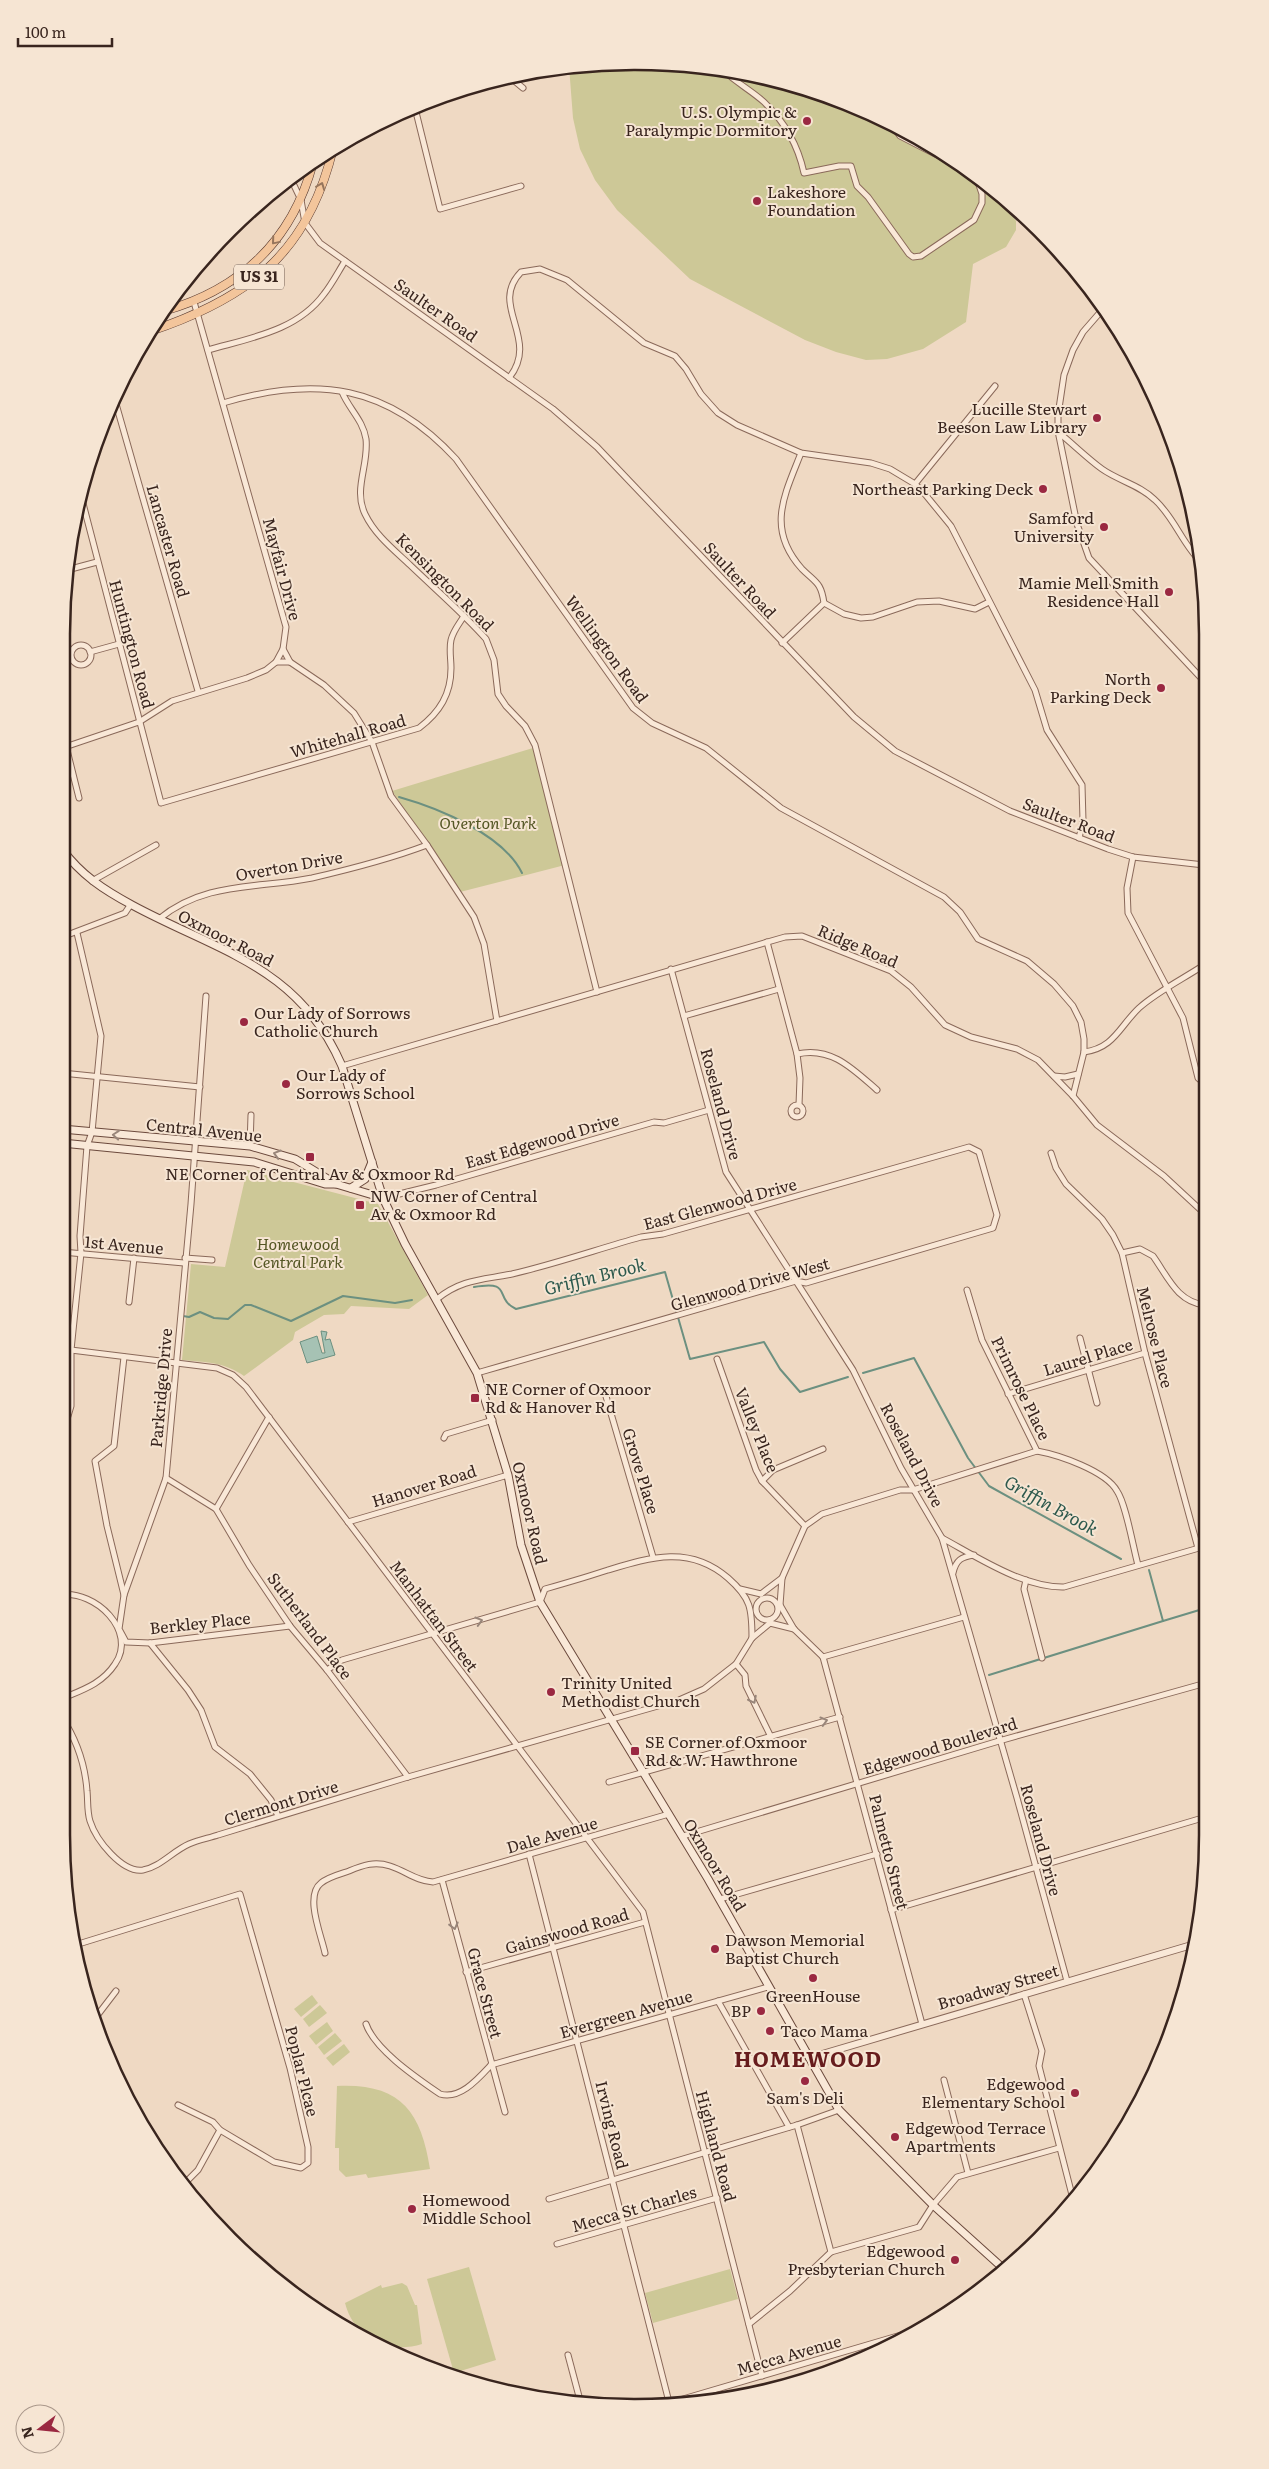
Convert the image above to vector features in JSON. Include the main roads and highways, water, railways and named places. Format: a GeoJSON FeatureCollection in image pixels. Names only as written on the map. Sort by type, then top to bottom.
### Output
{"type":"FeatureCollection","features":[{"type":"Feature","properties":{"kind":"main road","name":"US 31"},"geometry":{"type":"LineString","coordinates":[[161,327],[198,314],[254,281],[280,258],[304,223],[317,198],[329,160]]}},
{"type":"Feature","properties":{"kind":"main road","name":"US 31"},"geometry":{"type":"LineString","coordinates":[[175,308],[194,302],[234,279],[264,253],[279,236],[301,200],[310,173]]}},
{"type":"Feature","properties":{"kind":"main road","name":"Oxmoor Road"},"geometry":{"type":"LineString","coordinates":[[70,858],[92,882],[159,920],[256,966],[290,990],[314,1017],[334,1046],[383,1198],[405,1244],[477,1373],[493,1420],[508,1475],[521,1544],[540,1602],[642,1772],[683,1836],[839,2110],[933,2205],[999,2265]]}},
{"type":"Feature","properties":{"kind":"main road","name":"Central Avenue"},"geometry":{"type":"LineString","coordinates":[[70,1130],[250,1146],[295,1159],[336,1184]]}},
{"type":"Feature","properties":{"kind":"main road","name":"Central Avenue"},"geometry":{"type":"LineString","coordinates":[[70,1144],[254,1162],[325,1184],[336,1184],[383,1198]]}},
{"type":"Feature","properties":{"kind":"main road"},"geometry":{"type":"LineString","coordinates":[[351,1188],[364,1180],[372,1162]]}},
{"type":"Feature","properties":{"kind":"waterway"},"geometry":{"type":"LineString","coordinates":[[399,797],[432,808],[468,824],[500,846],[513,859],[522,873]]}},
{"type":"Feature","properties":{"kind":"waterway","name":"Griffin Brook"},"geometry":{"type":"LineString","coordinates":[[474,1287],[486,1285],[499,1288],[509,1305],[516,1309],[665,1272],[690,1359],[764,1342],[780,1369],[800,1392],[848,1377]]}},
{"type":"Feature","properties":{"kind":"waterway","name":"Griffin Brook"},"geometry":{"type":"LineString","coordinates":[[183,1316],[189,1317],[200,1312],[214,1318],[228,1319],[245,1305],[251,1305],[291,1321],[343,1296],[395,1303],[412,1300]]}},
{"type":"Feature","properties":{"kind":"waterway","name":"Griffin Brook"},"geometry":{"type":"LineString","coordinates":[[863,1373],[914,1358],[968,1458],[989,1486],[1121,1559]]}},
{"type":"Feature","properties":{"kind":"waterway","name":"Griffin Brook"},"geometry":{"type":"LineString","coordinates":[[1149,1570],[1163,1621],[1199,1610]]}},
{"type":"Feature","properties":{"kind":"waterway"},"geometry":{"type":"LineString","coordinates":[[989,1675],[1163,1621]]}},
{"type":"Feature","properties":{"kind":"place","name":"U.S. Olympic & Paralympic Dormitory"},"geometry":{"type":"Point","coordinates":[807,121]}},
{"type":"Feature","properties":{"kind":"place","name":"Lakeshore Foundation"},"geometry":{"type":"Point","coordinates":[757,201]}},
{"type":"Feature","properties":{"kind":"place","name":"Lucille Stewart Beeson Law Library"},"geometry":{"type":"Point","coordinates":[1097,418]}},
{"type":"Feature","properties":{"kind":"place","name":"Northeast Parking Deck"},"geometry":{"type":"Point","coordinates":[1043,489]}},
{"type":"Feature","properties":{"kind":"place","name":"Samford University"},"geometry":{"type":"Point","coordinates":[1104,527]}},
{"type":"Feature","properties":{"kind":"place","name":"Mamie Mell Smith Residence Hall"},"geometry":{"type":"Point","coordinates":[1169,592]}},
{"type":"Feature","properties":{"kind":"place","name":"North Parking Deck"},"geometry":{"type":"Point","coordinates":[1161,688]}},
{"type":"Feature","properties":{"kind":"place","name":"Our Lady of Sorrows Catholic Church"},"geometry":{"type":"Point","coordinates":[244,1022]}},
{"type":"Feature","properties":{"kind":"place","name":"Our Lady of Sorrows School"},"geometry":{"type":"Point","coordinates":[286,1084]}},
{"type":"Feature","properties":{"kind":"place","name":"NE Corner of Central Av & Oxmoor Rd"},"geometry":{"type":"Point","coordinates":[310,1157]}},
{"type":"Feature","properties":{"kind":"place","name":"NW Corner of Central Av & Oxmoor Rd"},"geometry":{"type":"Point","coordinates":[360,1205]}},
{"type":"Feature","properties":{"kind":"place","name":"NE Corner of Oxmoor Rd & Hanover Rd"},"geometry":{"type":"Point","coordinates":[475,1398]}},
{"type":"Feature","properties":{"kind":"place","name":"Trinity United Methodist Church"},"geometry":{"type":"Point","coordinates":[551,1692]}},
{"type":"Feature","properties":{"kind":"place","name":"SE Corner of Oxmoor Rd & W. Hawthrone"},"geometry":{"type":"Point","coordinates":[635,1751]}},
{"type":"Feature","properties":{"kind":"place","name":"Dawson Memorial Baptist Church"},"geometry":{"type":"Point","coordinates":[715,1949]}},
{"type":"Feature","properties":{"kind":"place","name":"GreenHouse"},"geometry":{"type":"Point","coordinates":[813,1978]}},
{"type":"Feature","properties":{"kind":"place","name":"BP"},"geometry":{"type":"Point","coordinates":[761,2011]}},
{"type":"Feature","properties":{"kind":"place","name":"Taco Mama"},"geometry":{"type":"Point","coordinates":[770,2031]}},
{"type":"Feature","properties":{"kind":"place","name":"Sam's Deli"},"geometry":{"type":"Point","coordinates":[805,2081]}},
{"type":"Feature","properties":{"kind":"place","name":"Edgewood Elementary School"},"geometry":{"type":"Point","coordinates":[1075,2093]}},
{"type":"Feature","properties":{"kind":"place","name":"Edgewood Terrace Apartments"},"geometry":{"type":"Point","coordinates":[895,2137]}},
{"type":"Feature","properties":{"kind":"place","name":"Homewood Middle School"},"geometry":{"type":"Point","coordinates":[412,2209]}},
{"type":"Feature","properties":{"kind":"place","name":"Edgewood Presbyterian Church"},"geometry":{"type":"Point","coordinates":[955,2260]}},
{"type":"Feature","properties":{"kind":"district","name":"HOMEWOOD"},"geometry":{"type":"Point","coordinates":[808,2060]}},
{"type":"Feature","properties":{"kind":"park label","name":"Overton Park"},"geometry":{"type":"Point","coordinates":[488,823]}},
{"type":"Feature","properties":{"kind":"park label","name":"Homewood Central Park"},"geometry":{"type":"Point","coordinates":[298,1253]}}]}
